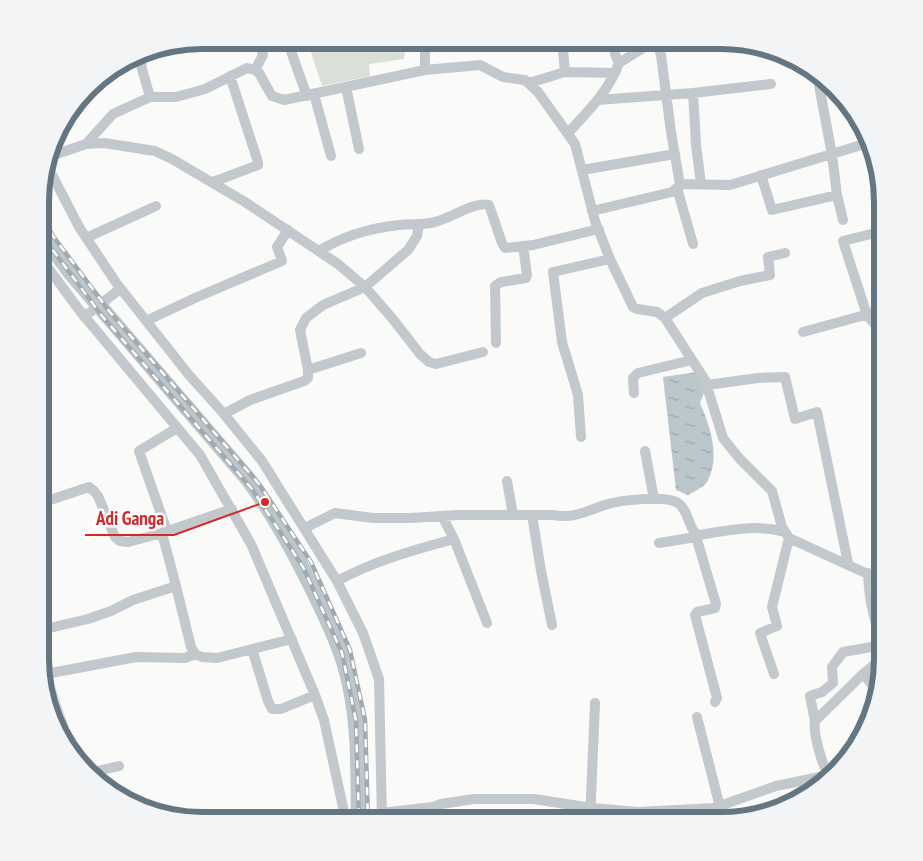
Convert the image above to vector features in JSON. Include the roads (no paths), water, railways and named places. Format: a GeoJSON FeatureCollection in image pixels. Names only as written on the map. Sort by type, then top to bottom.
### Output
{"type":"FeatureCollection","features":[{"type":"Feature","properties":{"kind":"street"},"geometry":{"type":"LineString","coordinates":[[255,70],[263,55],[261,49]]}},
{"type":"Feature","properties":{"kind":"street"},"geometry":{"type":"LineString","coordinates":[[291,49],[310,95],[330,156]]}},
{"type":"Feature","properties":{"kind":"street"},"geometry":{"type":"LineString","coordinates":[[424,70],[425,49]]}},
{"type":"Feature","properties":{"kind":"street"},"geometry":{"type":"LineString","coordinates":[[563,49],[565,72]]}},
{"type":"Feature","properties":{"kind":"street"},"geometry":{"type":"LineString","coordinates":[[614,49],[619,63]]}},
{"type":"Feature","properties":{"kind":"street"},"geometry":{"type":"LineString","coordinates":[[568,133],[598,100],[619,63],[642,49]]}},
{"type":"Feature","properties":{"kind":"street"},"geometry":{"type":"LineString","coordinates":[[659,49],[679,186],[693,244]]}},
{"type":"Feature","properties":{"kind":"street"},"geometry":{"type":"LineString","coordinates":[[141,61],[150,98]]}},
{"type":"Feature","properties":{"kind":"street"},"geometry":{"type":"LineString","coordinates":[[86,144],[113,114],[150,98],[176,97],[206,89],[247,68],[255,70],[264,79],[272,96],[284,100],[424,70],[480,65],[503,77],[522,79],[529,83],[538,92],[575,144],[592,211],[610,259],[633,307],[657,312],[665,318],[707,385],[723,438],[739,458],[772,491],[779,519],[787,535],[772,607],[777,626],[760,632],[774,674]]}},
{"type":"Feature","properties":{"kind":"street"},"geometry":{"type":"LineString","coordinates":[[529,83],[565,72],[615,73]]}},
{"type":"Feature","properties":{"kind":"street"},"geometry":{"type":"LineString","coordinates":[[213,182],[258,165],[230,76]]}},
{"type":"Feature","properties":{"kind":"street"},"geometry":{"type":"LineString","coordinates":[[598,100],[693,93],[771,84]]}},
{"type":"Feature","properties":{"kind":"street"},"geometry":{"type":"LineString","coordinates":[[820,85],[837,196],[844,220]]}},
{"type":"Feature","properties":{"kind":"street"},"geometry":{"type":"LineString","coordinates":[[346,87],[359,149]]}},
{"type":"Feature","properties":{"kind":"street"},"geometry":{"type":"LineString","coordinates":[[693,93],[696,145],[701,184]]}},
{"type":"Feature","properties":{"kind":"street"},"geometry":{"type":"LineString","coordinates":[[56,154],[86,144],[104,142],[154,151],[172,159],[213,182],[338,264],[365,287],[420,354],[429,362],[436,364],[483,352]]}},
{"type":"Feature","properties":{"kind":"street"},"geometry":{"type":"LineString","coordinates":[[592,211],[672,192],[679,186],[701,184],[730,185],[863,145]]}},
{"type":"Feature","properties":{"kind":"street"},"geometry":{"type":"LineString","coordinates":[[582,170],[675,154]]}},
{"type":"Feature","properties":{"kind":"street"},"geometry":{"type":"LineString","coordinates":[[52,173],[86,238],[120,289],[189,375],[262,461],[338,581],[363,633],[379,679],[382,812]]}},
{"type":"Feature","properties":{"kind":"street"},"geometry":{"type":"LineString","coordinates":[[761,175],[772,210],[837,196]]}},
{"type":"Feature","properties":{"kind":"street"},"geometry":{"type":"LineString","coordinates":[[319,251],[336,240],[379,228],[402,224],[419,225],[437,222],[480,204],[486,204],[491,210],[505,248],[523,246],[599,229]]}},
{"type":"Feature","properties":{"kind":"street"},"geometry":{"type":"LineString","coordinates":[[86,238],[156,206]]}},
{"type":"Feature","properties":{"kind":"street"},"geometry":{"type":"LineString","coordinates":[[224,414],[250,400],[308,378],[300,330],[306,318],[323,306],[365,287],[408,250],[417,236],[419,225]]}},
{"type":"Feature","properties":{"kind":"street"},"geometry":{"type":"LineString","coordinates":[[146,322],[282,261],[277,247],[288,230]]}},
{"type":"Feature","properties":{"kind":"street"},"geometry":{"type":"LineString","coordinates":[[874,233],[843,241],[867,315],[874,323]]}},
{"type":"Feature","properties":{"kind":"street"},"geometry":{"type":"LineString","coordinates":[[496,343],[494,286],[501,282],[526,278],[523,246]]}},
{"type":"Feature","properties":{"kind":"street"},"geometry":{"type":"LineString","coordinates":[[665,318],[702,293],[740,281],[770,276],[768,257],[785,253]]}},
{"type":"Feature","properties":{"kind":"street"},"geometry":{"type":"LineString","coordinates":[[581,437],[578,395],[562,342],[553,272],[610,259]]}},
{"type":"Feature","properties":{"kind":"street"},"geometry":{"type":"LineString","coordinates":[[49,270],[84,317],[200,456],[232,509],[251,544],[315,695],[324,720],[344,812]]}},
{"type":"Feature","properties":{"kind":"street"},"geometry":{"type":"LineString","coordinates":[[84,317],[120,289]]}},
{"type":"Feature","properties":{"kind":"street"},"geometry":{"type":"LineString","coordinates":[[803,332],[874,313]]}},
{"type":"Feature","properties":{"kind":"street"},"geometry":{"type":"LineString","coordinates":[[308,370],[361,353]]}},
{"type":"Feature","properties":{"kind":"street"},"geometry":{"type":"LineString","coordinates":[[634,393],[633,378],[638,374],[692,360]]}},
{"type":"Feature","properties":{"kind":"street"},"geometry":{"type":"LineString","coordinates":[[707,385],[758,378],[785,377],[795,419],[817,412],[848,563]]}},
{"type":"Feature","properties":{"kind":"street"},"geometry":{"type":"LineString","coordinates":[[177,428],[139,451],[164,532],[191,647],[195,654],[202,657],[217,658],[292,639]]}},
{"type":"Feature","properties":{"kind":"street"},"geometry":{"type":"LineString","coordinates":[[645,451],[654,499]]}},
{"type":"Feature","properties":{"kind":"street"},"geometry":{"type":"LineString","coordinates":[[508,480],[513,515]]}},
{"type":"Feature","properties":{"kind":"street"},"geometry":{"type":"LineString","coordinates":[[49,500],[89,487],[98,496],[115,537],[120,541],[128,542],[232,509]]}},
{"type":"Feature","properties":{"kind":"street"},"geometry":{"type":"LineString","coordinates":[[305,528],[336,513],[373,518],[458,515],[553,515],[564,517],[586,513],[606,504],[654,499],[666,499],[677,503],[687,514],[696,535],[716,604],[715,608],[697,612],[695,615],[717,698],[715,702]]}},
{"type":"Feature","properties":{"kind":"street"},"geometry":{"type":"LineString","coordinates":[[532,515],[537,553],[552,625]]}},
{"type":"Feature","properties":{"kind":"street"},"geometry":{"type":"LineString","coordinates":[[442,516],[454,540],[487,623]]}},
{"type":"Feature","properties":{"kind":"street"},"geometry":{"type":"LineString","coordinates":[[659,543],[750,527],[775,529],[874,576]]}},
{"type":"Feature","properties":{"kind":"street"},"geometry":{"type":"LineString","coordinates":[[338,581],[356,570],[400,554],[454,540]]}},
{"type":"Feature","properties":{"kind":"street"},"geometry":{"type":"LineString","coordinates":[[868,572],[868,596],[874,618]]}},
{"type":"Feature","properties":{"kind":"street"},"geometry":{"type":"LineString","coordinates":[[49,628],[111,611],[133,600],[176,586]]}},
{"type":"Feature","properties":{"kind":"street"},"geometry":{"type":"LineString","coordinates":[[827,769],[821,758],[816,736],[810,696],[822,692],[833,683],[832,666],[843,652],[874,647]]}},
{"type":"Feature","properties":{"kind":"street"},"geometry":{"type":"LineString","coordinates":[[252,649],[272,709],[281,710],[315,695]]}},
{"type":"Feature","properties":{"kind":"street"},"geometry":{"type":"LineString","coordinates":[[50,673],[136,658],[186,658],[195,654]]}},
{"type":"Feature","properties":{"kind":"street"},"geometry":{"type":"LineString","coordinates":[[815,721],[874,664]]}},
{"type":"Feature","properties":{"kind":"street"},"geometry":{"type":"LineString","coordinates":[[863,674],[872,684]]}},
{"type":"Feature","properties":{"kind":"street"},"geometry":{"type":"LineString","coordinates":[[591,812],[595,704]]}},
{"type":"Feature","properties":{"kind":"street"},"geometry":{"type":"LineString","coordinates":[[697,717],[720,807],[724,812]]}},
{"type":"Feature","properties":{"kind":"street"},"geometry":{"type":"LineString","coordinates":[[98,771],[119,766]]}},
{"type":"Feature","properties":{"kind":"street"},"geometry":{"type":"LineString","coordinates":[[688,812],[720,807],[752,793],[776,786],[816,779]]}},
{"type":"Feature","properties":{"kind":"street"},"geometry":{"type":"LineString","coordinates":[[408,812],[441,804],[503,799],[534,799],[592,808],[638,812]]}},
{"type":"Feature","properties":{"kind":"water"},"geometry":{"type":"Polygon","coordinates":[[[697,372],[705,390],[700,403],[710,432],[714,453],[711,473],[706,484],[688,495],[676,490],[663,377],[697,372]]]}},
{"type":"Feature","properties":{"kind":"waterway"},"geometry":{"type":"LineString","coordinates":[[49,243],[71,273],[248,479],[268,508],[294,553],[332,631],[341,652],[347,674],[357,736],[359,812]]}},
{"type":"Feature","properties":{"kind":"railway"},"geometry":{"type":"LineString","coordinates":[[49,229],[109,311],[259,484],[311,562],[350,650],[365,720],[368,812]]}},
{"type":"Feature","properties":{"kind":"railway"},"geometry":{"type":"LineString","coordinates":[[49,245],[102,316],[252,489],[303,567],[342,653],[356,721],[359,812]]}},
{"type":"Feature","properties":{"kind":"place","name":"Adi Ganga"},"geometry":{"type":"Point","coordinates":[265,502]}}]}
